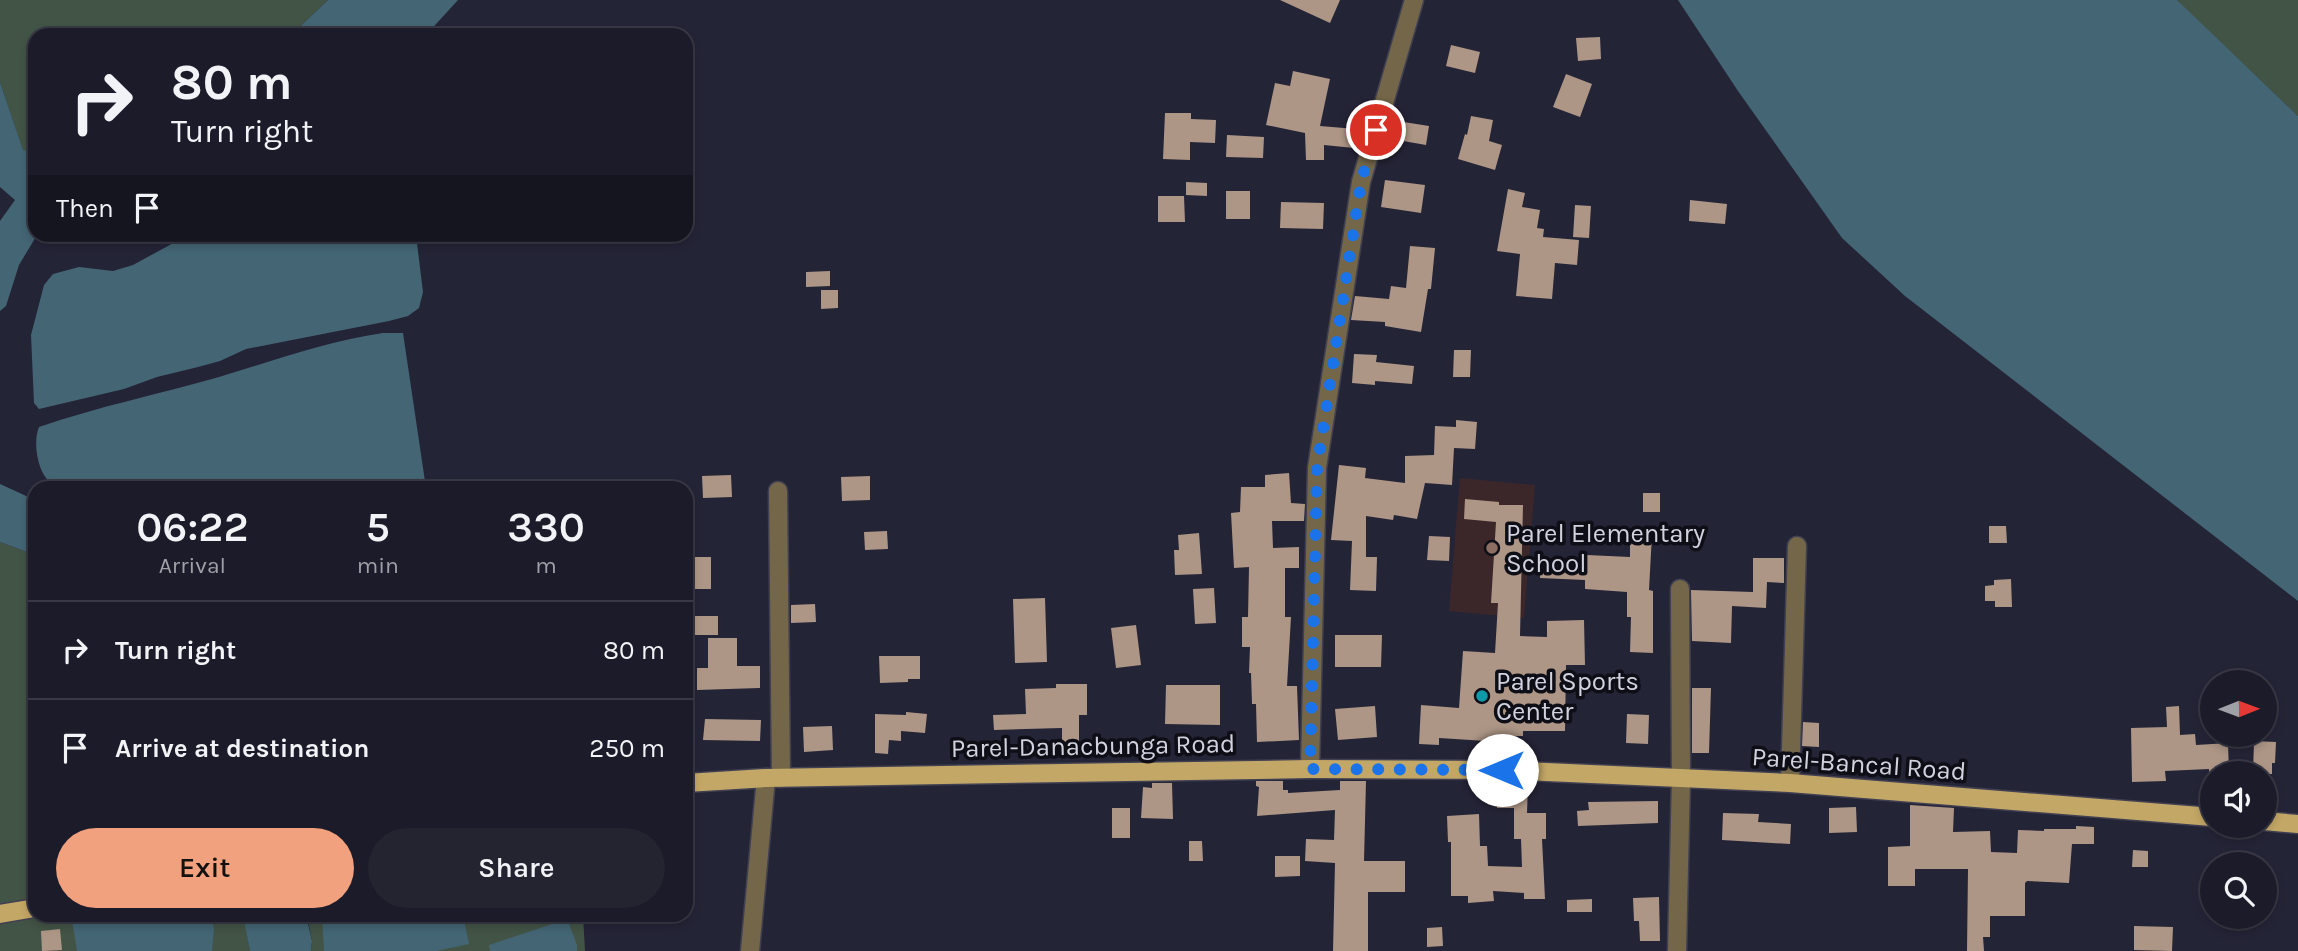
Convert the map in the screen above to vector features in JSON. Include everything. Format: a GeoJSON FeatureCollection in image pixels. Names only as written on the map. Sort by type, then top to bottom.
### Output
{"type":"FeatureCollection","features":[{"type":"Feature","properties":{"kind":"main road","name":"Parel-Danacbunga Road"},"geometry":{"type":"LineString","coordinates":[[693,783],[774,778],[1310,769],[1502,770]]}},
{"type":"Feature","properties":{"kind":"main road","name":"Parel-Bancal Road"},"geometry":{"type":"LineString","coordinates":[[1502,770],[1790,783],[2200,816]]}},
{"type":"Feature","properties":{"kind":"main road"},"geometry":{"type":"LineString","coordinates":[[2277,822],[2298,824]]}},
{"type":"Feature","properties":{"kind":"main road"},"geometry":{"type":"LineString","coordinates":[[0,914],[28,909]]}},
{"type":"Feature","properties":{"kind":"street"},"geometry":{"type":"LineString","coordinates":[[1310,769],[1317,468],[1361,182],[1414,0]]}},
{"type":"Feature","properties":{"kind":"street"},"geometry":{"type":"LineString","coordinates":[[750,951],[774,778],[778,491]]}},
{"type":"Feature","properties":{"kind":"street"},"geometry":{"type":"LineString","coordinates":[[1790,783],[1797,546]]}},
{"type":"Feature","properties":{"kind":"street"},"geometry":{"type":"LineString","coordinates":[[1677,951],[1681,779],[1680,589]]}},
{"type":"Feature","properties":{"kind":"shaded area","name":"Parel Elementary School"},"geometry":{"type":"Polygon","coordinates":[[[1460,478],[1535,485],[1524,618],[1449,611],[1460,478]]]}},
{"type":"Feature","properties":{"kind":"green space"},"geometry":{"type":"Polygon","coordinates":[[[0,0],[328,0],[298,28],[28,28],[28,152],[23,151],[0,82],[0,0]]]}},
{"type":"Feature","properties":{"kind":"green space"},"geometry":{"type":"Polygon","coordinates":[[[2177,0],[2298,0],[2298,116],[2184,8],[2177,0]]]}},
{"type":"Feature","properties":{"kind":"green space"},"geometry":{"type":"Polygon","coordinates":[[[0,542],[28,552],[28,922],[245,922],[250,951],[0,951],[0,542]]]}},
{"type":"Feature","properties":{"kind":"green space"},"geometry":{"type":"Polygon","coordinates":[[[308,922],[583,922],[585,951],[311,951],[308,922]]]}},
{"type":"Feature","properties":{"kind":"water"},"geometry":{"type":"Polygon","coordinates":[[[328,0],[458,0],[432,28],[298,28],[328,0]]]}},
{"type":"Feature","properties":{"kind":"water"},"geometry":{"type":"Polygon","coordinates":[[[1678,0],[2177,0],[2298,116],[2298,601],[1905,296],[1842,238],[1738,91],[1678,0]]]}},
{"type":"Feature","properties":{"kind":"water"},"geometry":{"type":"Polygon","coordinates":[[[0,82],[23,150],[28,152],[28,242],[33,242],[19,265],[6,306],[0,311],[0,221],[15,200],[0,187],[0,82]]]}},
{"type":"Feature","properties":{"kind":"water"},"geometry":{"type":"Polygon","coordinates":[[[175,242],[417,242],[423,292],[419,308],[408,316],[246,349],[220,361],[157,377],[124,389],[39,409],[34,403],[31,335],[44,285],[53,274],[79,267],[113,271],[133,265],[175,242]]]}},
{"type":"Feature","properties":{"kind":"water"},"geometry":{"type":"Polygon","coordinates":[[[403,333],[425,481],[49,481],[40,467],[36,446],[39,427],[321,346],[362,337],[403,333]]]}},
{"type":"Feature","properties":{"kind":"water"},"geometry":{"type":"Polygon","coordinates":[[[0,484],[28,497],[28,552],[0,542],[0,484]]]}},
{"type":"Feature","properties":{"kind":"water"},"geometry":{"type":"Polygon","coordinates":[[[72,922],[212,922],[214,928],[212,951],[77,951],[72,922]]]}},
{"type":"Feature","properties":{"kind":"water"},"geometry":{"type":"Polygon","coordinates":[[[244,922],[308,922],[312,941],[311,951],[250,951],[244,922]]]}},
{"type":"Feature","properties":{"kind":"water"},"geometry":{"type":"Polygon","coordinates":[[[322,922],[464,922],[469,944],[436,951],[324,951],[322,922]]]}},
{"type":"Feature","properties":{"kind":"water"},"geometry":{"type":"Polygon","coordinates":[[[558,922],[568,922],[577,951],[490,951],[489,945],[558,922]]]}},
{"type":"Feature","properties":{"kind":"building"},"geometry":{"type":"Polygon","coordinates":[[[1280,0],[1340,0],[1330,23],[1280,0]]]}},
{"type":"Feature","properties":{"kind":"building"},"geometry":{"type":"Polygon","coordinates":[[[1600,37],[1601,59],[1578,61],[1576,38],[1600,37]]]}},
{"type":"Feature","properties":{"kind":"building"},"geometry":{"type":"Polygon","coordinates":[[[1451,45],[1480,52],[1475,73],[1446,66],[1451,45]]]}},
{"type":"Feature","properties":{"kind":"building"},"geometry":{"type":"Polygon","coordinates":[[[1293,71],[1330,79],[1320,126],[1356,129],[1354,148],[1324,145],[1324,160],[1306,160],[1305,133],[1266,125],[1275,83],[1290,86],[1293,71]]]}},
{"type":"Feature","properties":{"kind":"building"},"geometry":{"type":"Polygon","coordinates":[[[1566,74],[1592,84],[1580,117],[1553,107],[1566,74]]]}},
{"type":"Feature","properties":{"kind":"building"},"geometry":{"type":"Polygon","coordinates":[[[1165,113],[1191,113],[1191,119],[1216,120],[1215,143],[1190,142],[1190,160],[1163,159],[1165,113]]]}},
{"type":"Feature","properties":{"kind":"building"},"geometry":{"type":"Polygon","coordinates":[[[1471,116],[1493,120],[1489,141],[1502,145],[1495,170],[1458,159],[1471,116]]]}},
{"type":"Feature","properties":{"kind":"building"},"geometry":{"type":"Polygon","coordinates":[[[1391,120],[1429,126],[1426,145],[1386,138],[1391,120]]]}},
{"type":"Feature","properties":{"kind":"building"},"geometry":{"type":"Polygon","coordinates":[[[1227,135],[1264,137],[1263,158],[1226,157],[1227,135]]]}},
{"type":"Feature","properties":{"kind":"building"},"geometry":{"type":"Polygon","coordinates":[[[1385,180],[1425,185],[1421,213],[1381,207],[1385,180]]]}},
{"type":"Feature","properties":{"kind":"building"},"geometry":{"type":"Polygon","coordinates":[[[1186,182],[1207,183],[1207,196],[1186,195],[1186,182]]]}},
{"type":"Feature","properties":{"kind":"building"},"geometry":{"type":"Polygon","coordinates":[[[1508,189],[1525,193],[1522,207],[1540,210],[1537,228],[1544,229],[1543,237],[1579,240],[1577,265],[1555,263],[1552,299],[1516,296],[1520,254],[1497,251],[1508,189]]]}},
{"type":"Feature","properties":{"kind":"building"},"geometry":{"type":"Polygon","coordinates":[[[1226,191],[1250,191],[1250,219],[1226,219],[1226,191]]]}},
{"type":"Feature","properties":{"kind":"building"},"geometry":{"type":"Polygon","coordinates":[[[1158,196],[1184,196],[1185,222],[1158,222],[1158,196]]]}},
{"type":"Feature","properties":{"kind":"building"},"geometry":{"type":"Polygon","coordinates":[[[1690,200],[1727,204],[1725,224],[1689,221],[1690,200]]]}},
{"type":"Feature","properties":{"kind":"building"},"geometry":{"type":"Polygon","coordinates":[[[1281,202],[1324,203],[1323,229],[1280,228],[1281,202]]]}},
{"type":"Feature","properties":{"kind":"building"},"geometry":{"type":"Polygon","coordinates":[[[1575,205],[1591,206],[1589,238],[1573,237],[1575,205]]]}},
{"type":"Feature","properties":{"kind":"building"},"geometry":{"type":"Polygon","coordinates":[[[1410,246],[1435,248],[1431,289],[1428,289],[1421,332],[1385,326],[1385,322],[1351,320],[1355,296],[1389,299],[1391,286],[1406,288],[1410,246]]]}},
{"type":"Feature","properties":{"kind":"building"},"geometry":{"type":"Polygon","coordinates":[[[830,271],[830,286],[806,287],[806,272],[830,271]]]}},
{"type":"Feature","properties":{"kind":"building"},"geometry":{"type":"Polygon","coordinates":[[[821,290],[838,290],[838,308],[821,309],[821,290]]]}},
{"type":"Feature","properties":{"kind":"building"},"geometry":{"type":"Polygon","coordinates":[[[1454,350],[1471,350],[1470,377],[1453,377],[1454,350]]]}},
{"type":"Feature","properties":{"kind":"building"},"geometry":{"type":"Polygon","coordinates":[[[1354,354],[1377,355],[1376,362],[1414,366],[1412,384],[1375,381],[1375,385],[1352,383],[1354,354]]]}},
{"type":"Feature","properties":{"kind":"building"},"geometry":{"type":"Polygon","coordinates":[[[1456,420],[1477,422],[1475,449],[1454,448],[1452,485],[1425,483],[1417,519],[1394,515],[1393,520],[1366,516],[1366,557],[1377,557],[1376,591],[1350,590],[1352,541],[1331,540],[1339,465],[1366,468],[1365,478],[1405,483],[1405,456],[1434,455],[1435,426],[1456,427],[1456,420]]]}},
{"type":"Feature","properties":{"kind":"building"},"geometry":{"type":"Polygon","coordinates":[[[1289,473],[1291,503],[1305,504],[1304,521],[1272,521],[1273,548],[1299,547],[1299,568],[1285,568],[1285,617],[1291,617],[1287,686],[1297,686],[1299,740],[1257,742],[1256,704],[1252,704],[1249,673],[1250,647],[1242,647],[1242,617],[1248,617],[1249,567],[1234,568],[1231,513],[1240,512],[1241,487],[1265,487],[1265,475],[1289,473]]]}},
{"type":"Feature","properties":{"kind":"building"},"geometry":{"type":"Polygon","coordinates":[[[731,475],[732,497],[703,498],[702,476],[731,475]]]}},
{"type":"Feature","properties":{"kind":"building"},"geometry":{"type":"Polygon","coordinates":[[[870,476],[870,500],[842,501],[841,477],[870,476]]]}},
{"type":"Feature","properties":{"kind":"building"},"geometry":{"type":"Polygon","coordinates":[[[1643,493],[1660,493],[1660,512],[1643,512],[1643,493]]]}},
{"type":"Feature","properties":{"kind":"building"},"geometry":{"type":"Polygon","coordinates":[[[1465,499],[1499,502],[1499,505],[1523,505],[1520,636],[1547,637],[1547,621],[1584,620],[1585,665],[1566,665],[1565,731],[1523,731],[1523,736],[1502,736],[1502,742],[1439,738],[1439,745],[1419,744],[1421,705],[1459,708],[1463,651],[1495,653],[1498,603],[1491,603],[1496,522],[1464,519],[1465,499]]]}},
{"type":"Feature","properties":{"kind":"building"},"geometry":{"type":"Polygon","coordinates":[[[1989,526],[2006,526],[2007,543],[1989,543],[1989,526]]]}},
{"type":"Feature","properties":{"kind":"building"},"geometry":{"type":"Polygon","coordinates":[[[887,531],[888,549],[865,550],[864,532],[887,531]]]}},
{"type":"Feature","properties":{"kind":"building"},"geometry":{"type":"Polygon","coordinates":[[[1199,533],[1202,574],[1175,575],[1174,550],[1179,550],[1178,535],[1199,533]]]}},
{"type":"Feature","properties":{"kind":"building"},"geometry":{"type":"Polygon","coordinates":[[[1630,533],[1652,534],[1649,590],[1653,591],[1653,653],[1630,652],[1631,617],[1627,617],[1627,592],[1585,589],[1585,580],[1540,578],[1540,566],[1586,568],[1587,555],[1630,557],[1630,533]]]}},
{"type":"Feature","properties":{"kind":"building"},"geometry":{"type":"Polygon","coordinates":[[[1429,536],[1450,537],[1449,561],[1427,560],[1429,536]]]}},
{"type":"Feature","properties":{"kind":"building"},"geometry":{"type":"Polygon","coordinates":[[[693,557],[711,557],[711,589],[693,589],[693,557]]]}},
{"type":"Feature","properties":{"kind":"building"},"geometry":{"type":"Polygon","coordinates":[[[1753,558],[1784,558],[1784,583],[1767,582],[1766,608],[1732,606],[1731,643],[1692,641],[1691,590],[1753,592],[1753,558]]]}},
{"type":"Feature","properties":{"kind":"building"},"geometry":{"type":"Polygon","coordinates":[[[2011,579],[2012,607],[1995,607],[1995,601],[1985,601],[1985,586],[1994,585],[1994,580],[2011,579]]]}},
{"type":"Feature","properties":{"kind":"building"},"geometry":{"type":"Polygon","coordinates":[[[1214,588],[1216,623],[1195,624],[1193,589],[1214,588]]]}},
{"type":"Feature","properties":{"kind":"building"},"geometry":{"type":"Polygon","coordinates":[[[1045,598],[1047,662],[1015,663],[1013,599],[1045,598]]]}},
{"type":"Feature","properties":{"kind":"building"},"geometry":{"type":"Polygon","coordinates":[[[815,604],[816,622],[791,623],[791,605],[815,604]]]}},
{"type":"Feature","properties":{"kind":"building"},"geometry":{"type":"Polygon","coordinates":[[[693,616],[718,616],[718,635],[693,635],[693,616]]]}},
{"type":"Feature","properties":{"kind":"building"},"geometry":{"type":"Polygon","coordinates":[[[1136,625],[1141,665],[1116,668],[1111,628],[1136,625]]]}},
{"type":"Feature","properties":{"kind":"building"},"geometry":{"type":"Polygon","coordinates":[[[1335,635],[1382,635],[1381,667],[1335,667],[1335,635]]]}},
{"type":"Feature","properties":{"kind":"building"},"geometry":{"type":"Polygon","coordinates":[[[708,638],[737,638],[737,666],[760,666],[760,688],[697,690],[697,668],[708,668],[708,638]]]}},
{"type":"Feature","properties":{"kind":"building"},"geometry":{"type":"Polygon","coordinates":[[[879,656],[920,656],[920,679],[880,683],[879,656]]]}},
{"type":"Feature","properties":{"kind":"building"},"geometry":{"type":"Polygon","coordinates":[[[1056,684],[1087,684],[1087,715],[1079,715],[1079,744],[1062,744],[1062,728],[994,730],[993,715],[1026,714],[1025,689],[1056,688],[1056,684]]]}},
{"type":"Feature","properties":{"kind":"building"},"geometry":{"type":"Polygon","coordinates":[[[1166,685],[1220,685],[1220,725],[1165,724],[1166,685]]]}},
{"type":"Feature","properties":{"kind":"building"},"geometry":{"type":"Polygon","coordinates":[[[1692,688],[1711,688],[1709,753],[1692,753],[1692,688]]]}},
{"type":"Feature","properties":{"kind":"building"},"geometry":{"type":"Polygon","coordinates":[[[1375,706],[1377,737],[1338,740],[1335,709],[1375,706]]]}},
{"type":"Feature","properties":{"kind":"building"},"geometry":{"type":"Polygon","coordinates":[[[2179,706],[2180,735],[2195,734],[2196,745],[2200,747],[2228,747],[2229,761],[2200,761],[2200,769],[2165,771],[2166,781],[2132,782],[2131,728],[2167,727],[2166,707],[2179,706]]]}},
{"type":"Feature","properties":{"kind":"building"},"geometry":{"type":"Polygon","coordinates":[[[906,712],[927,714],[925,733],[901,731],[901,741],[889,740],[888,754],[875,753],[875,714],[906,715],[906,712]]]}},
{"type":"Feature","properties":{"kind":"building"},"geometry":{"type":"Polygon","coordinates":[[[1627,714],[1649,715],[1648,744],[1626,743],[1627,714]]]}},
{"type":"Feature","properties":{"kind":"building"},"geometry":{"type":"Polygon","coordinates":[[[705,719],[761,720],[760,741],[703,740],[705,719]]]}},
{"type":"Feature","properties":{"kind":"building"},"geometry":{"type":"Polygon","coordinates":[[[1803,722],[1819,723],[1819,747],[1802,746],[1803,722]]]}},
{"type":"Feature","properties":{"kind":"building"},"geometry":{"type":"Polygon","coordinates":[[[832,726],[833,750],[804,752],[803,727],[832,726]]]}},
{"type":"Feature","properties":{"kind":"building"},"geometry":{"type":"Polygon","coordinates":[[[2254,747],[2276,747],[2275,761],[2253,761],[2254,747]]]}},
{"type":"Feature","properties":{"kind":"building"},"geometry":{"type":"Polygon","coordinates":[[[1256,781],[1283,781],[1283,790],[1288,790],[1288,793],[1340,790],[1340,781],[1366,781],[1364,861],[1405,861],[1405,892],[1368,892],[1368,951],[1333,951],[1335,863],[1305,861],[1306,839],[1334,840],[1335,810],[1257,816],[1259,787],[1256,786],[1256,781]]]}},
{"type":"Feature","properties":{"kind":"building"},"geometry":{"type":"Polygon","coordinates":[[[1152,783],[1172,783],[1173,819],[1141,818],[1143,787],[1152,788],[1152,783]]]}},
{"type":"Feature","properties":{"kind":"building"},"geometry":{"type":"Polygon","coordinates":[[[1498,783],[1528,784],[1527,813],[1546,813],[1546,839],[1542,839],[1545,899],[1524,899],[1524,893],[1493,891],[1494,901],[1468,903],[1468,896],[1451,896],[1451,842],[1448,842],[1447,816],[1479,814],[1480,846],[1487,846],[1488,866],[1522,867],[1521,839],[1514,839],[1514,808],[1497,808],[1498,783]]]}},
{"type":"Feature","properties":{"kind":"building"},"geometry":{"type":"Polygon","coordinates":[[[1658,801],[1658,823],[1578,826],[1577,811],[1589,810],[1588,802],[1658,801]]]}},
{"type":"Feature","properties":{"kind":"building"},"geometry":{"type":"Polygon","coordinates":[[[1910,805],[1954,808],[1953,832],[1990,831],[1991,852],[2017,853],[2018,830],[2094,827],[2094,844],[2072,844],[2069,883],[2027,881],[2025,916],[1990,916],[1990,937],[1983,937],[1984,951],[1967,951],[1968,869],[1915,869],[1915,886],[1888,886],[1888,847],[1910,846],[1910,805]]]}},
{"type":"Feature","properties":{"kind":"building"},"geometry":{"type":"Polygon","coordinates":[[[1856,807],[1857,832],[1829,833],[1829,808],[1856,807]]]}},
{"type":"Feature","properties":{"kind":"building"},"geometry":{"type":"Polygon","coordinates":[[[1112,808],[1130,808],[1130,838],[1112,838],[1112,808]]]}},
{"type":"Feature","properties":{"kind":"building"},"geometry":{"type":"Polygon","coordinates":[[[1723,813],[1759,814],[1758,822],[1791,824],[1790,844],[1722,840],[1723,813]]]}},
{"type":"Feature","properties":{"kind":"building"},"geometry":{"type":"Polygon","coordinates":[[[1189,841],[1202,841],[1203,861],[1189,861],[1189,841]]]}},
{"type":"Feature","properties":{"kind":"building"},"geometry":{"type":"Polygon","coordinates":[[[2133,850],[2148,851],[2148,867],[2132,867],[2133,850]]]}},
{"type":"Feature","properties":{"kind":"building"},"geometry":{"type":"Polygon","coordinates":[[[1275,856],[1300,856],[1300,876],[1275,877],[1275,856]]]}},
{"type":"Feature","properties":{"kind":"building"},"geometry":{"type":"Polygon","coordinates":[[[1659,897],[1660,941],[1640,941],[1639,921],[1634,921],[1633,898],[1659,897]]]}},
{"type":"Feature","properties":{"kind":"building"},"geometry":{"type":"Polygon","coordinates":[[[1592,899],[1592,912],[1567,912],[1567,900],[1592,899]]]}},
{"type":"Feature","properties":{"kind":"building"},"geometry":{"type":"Polygon","coordinates":[[[2134,926],[2173,927],[2172,951],[2134,950],[2134,926]]]}},
{"type":"Feature","properties":{"kind":"building"},"geometry":{"type":"Polygon","coordinates":[[[1442,927],[1443,946],[1427,947],[1427,928],[1442,927]]]}},
{"type":"Feature","properties":{"kind":"building"},"geometry":{"type":"Polygon","coordinates":[[[60,929],[62,950],[42,951],[41,931],[60,929]]]}},
{"type":"Feature","properties":{"kind":"place","name":"Parel Elementary School"},"geometry":{"type":"Point","coordinates":[1492,548]}},
{"type":"Feature","properties":{"kind":"place","name":"Parel Sports Center"},"geometry":{"type":"Point","coordinates":[1482,696]}},
{"type":"Feature","properties":{"kind":"route"},"geometry":{"type":"LineString","coordinates":[[1376,130],[1361,182],[1317,468],[1310,769],[1502,770]]}}]}
